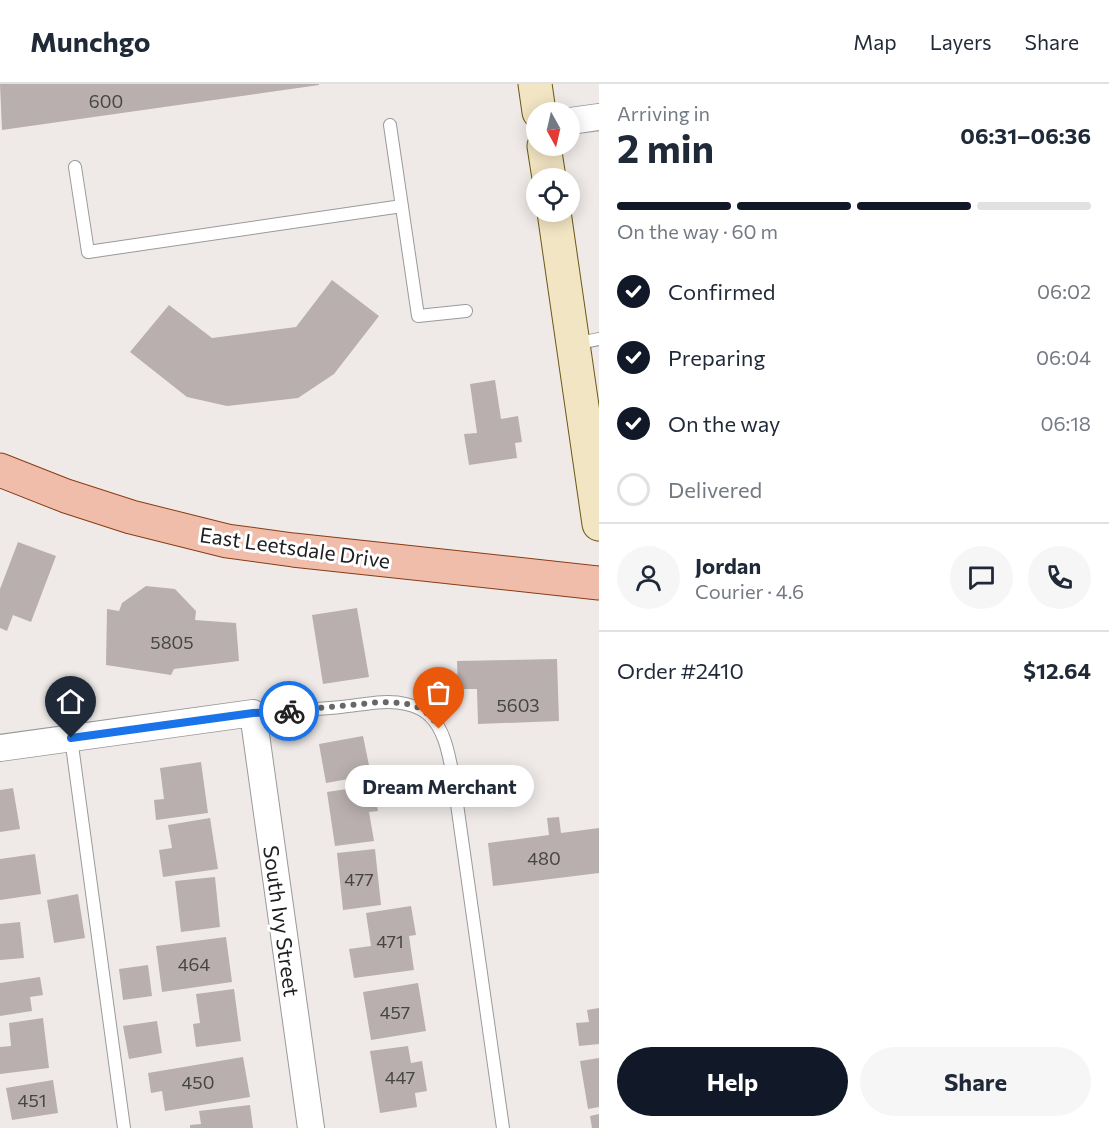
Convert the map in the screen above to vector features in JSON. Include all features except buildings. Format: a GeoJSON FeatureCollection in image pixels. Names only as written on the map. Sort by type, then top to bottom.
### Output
{"type":"FeatureCollection","features":[{"type":"Feature","properties":{"kind":"main road"},"geometry":{"type":"LineString","coordinates":[[535,84],[538,102]]}},
{"type":"Feature","properties":{"kind":"main road"},"geometry":{"type":"LineString","coordinates":[[556,222],[586,342],[599,524]]}},
{"type":"Feature","properties":{"kind":"main road","name":"East Leetsdale Drive"},"geometry":{"type":"LineString","coordinates":[[0,470],[66,496],[131,517],[227,540],[293,550],[599,583]]}},
{"type":"Feature","properties":{"kind":"street"},"geometry":{"type":"LineString","coordinates":[[580,120],[599,117]]}},
{"type":"Feature","properties":{"kind":"street"},"geometry":{"type":"LineString","coordinates":[[0,748],[253,713]]}},
{"type":"Feature","properties":{"kind":"street","name":"South Ivy Street"},"geometry":{"type":"LineString","coordinates":[[253,713],[311,1128]]}},
{"type":"Feature","properties":{"kind":"lane"},"geometry":{"type":"LineString","coordinates":[[390,125],[418,316],[466,311]]}},
{"type":"Feature","properties":{"kind":"lane"},"geometry":{"type":"LineString","coordinates":[[75,167],[88,252],[402,206]]}},
{"type":"Feature","properties":{"kind":"lane"},"geometry":{"type":"LineString","coordinates":[[253,713],[381,702],[404,703],[420,708],[432,717],[446,747],[453,776],[503,1128]]}},
{"type":"Feature","properties":{"kind":"lane"},"geometry":{"type":"LineString","coordinates":[[71,738],[124,1128]]}},
{"type":"Feature","properties":{"kind":"way so far"},"geometry":{"type":"LineString","coordinates":[[289,711],[381,702],[404,703],[420,708],[432,717],[439,729]]}},
{"type":"Feature","properties":{"kind":"place","name":"Dream Merchant"},"geometry":{"type":"Point","coordinates":[439,729]}},
{"type":"Feature","properties":{"kind":"route"},"geometry":{"type":"LineString","coordinates":[[71,738],[253,713],[289,711]]}}]}
